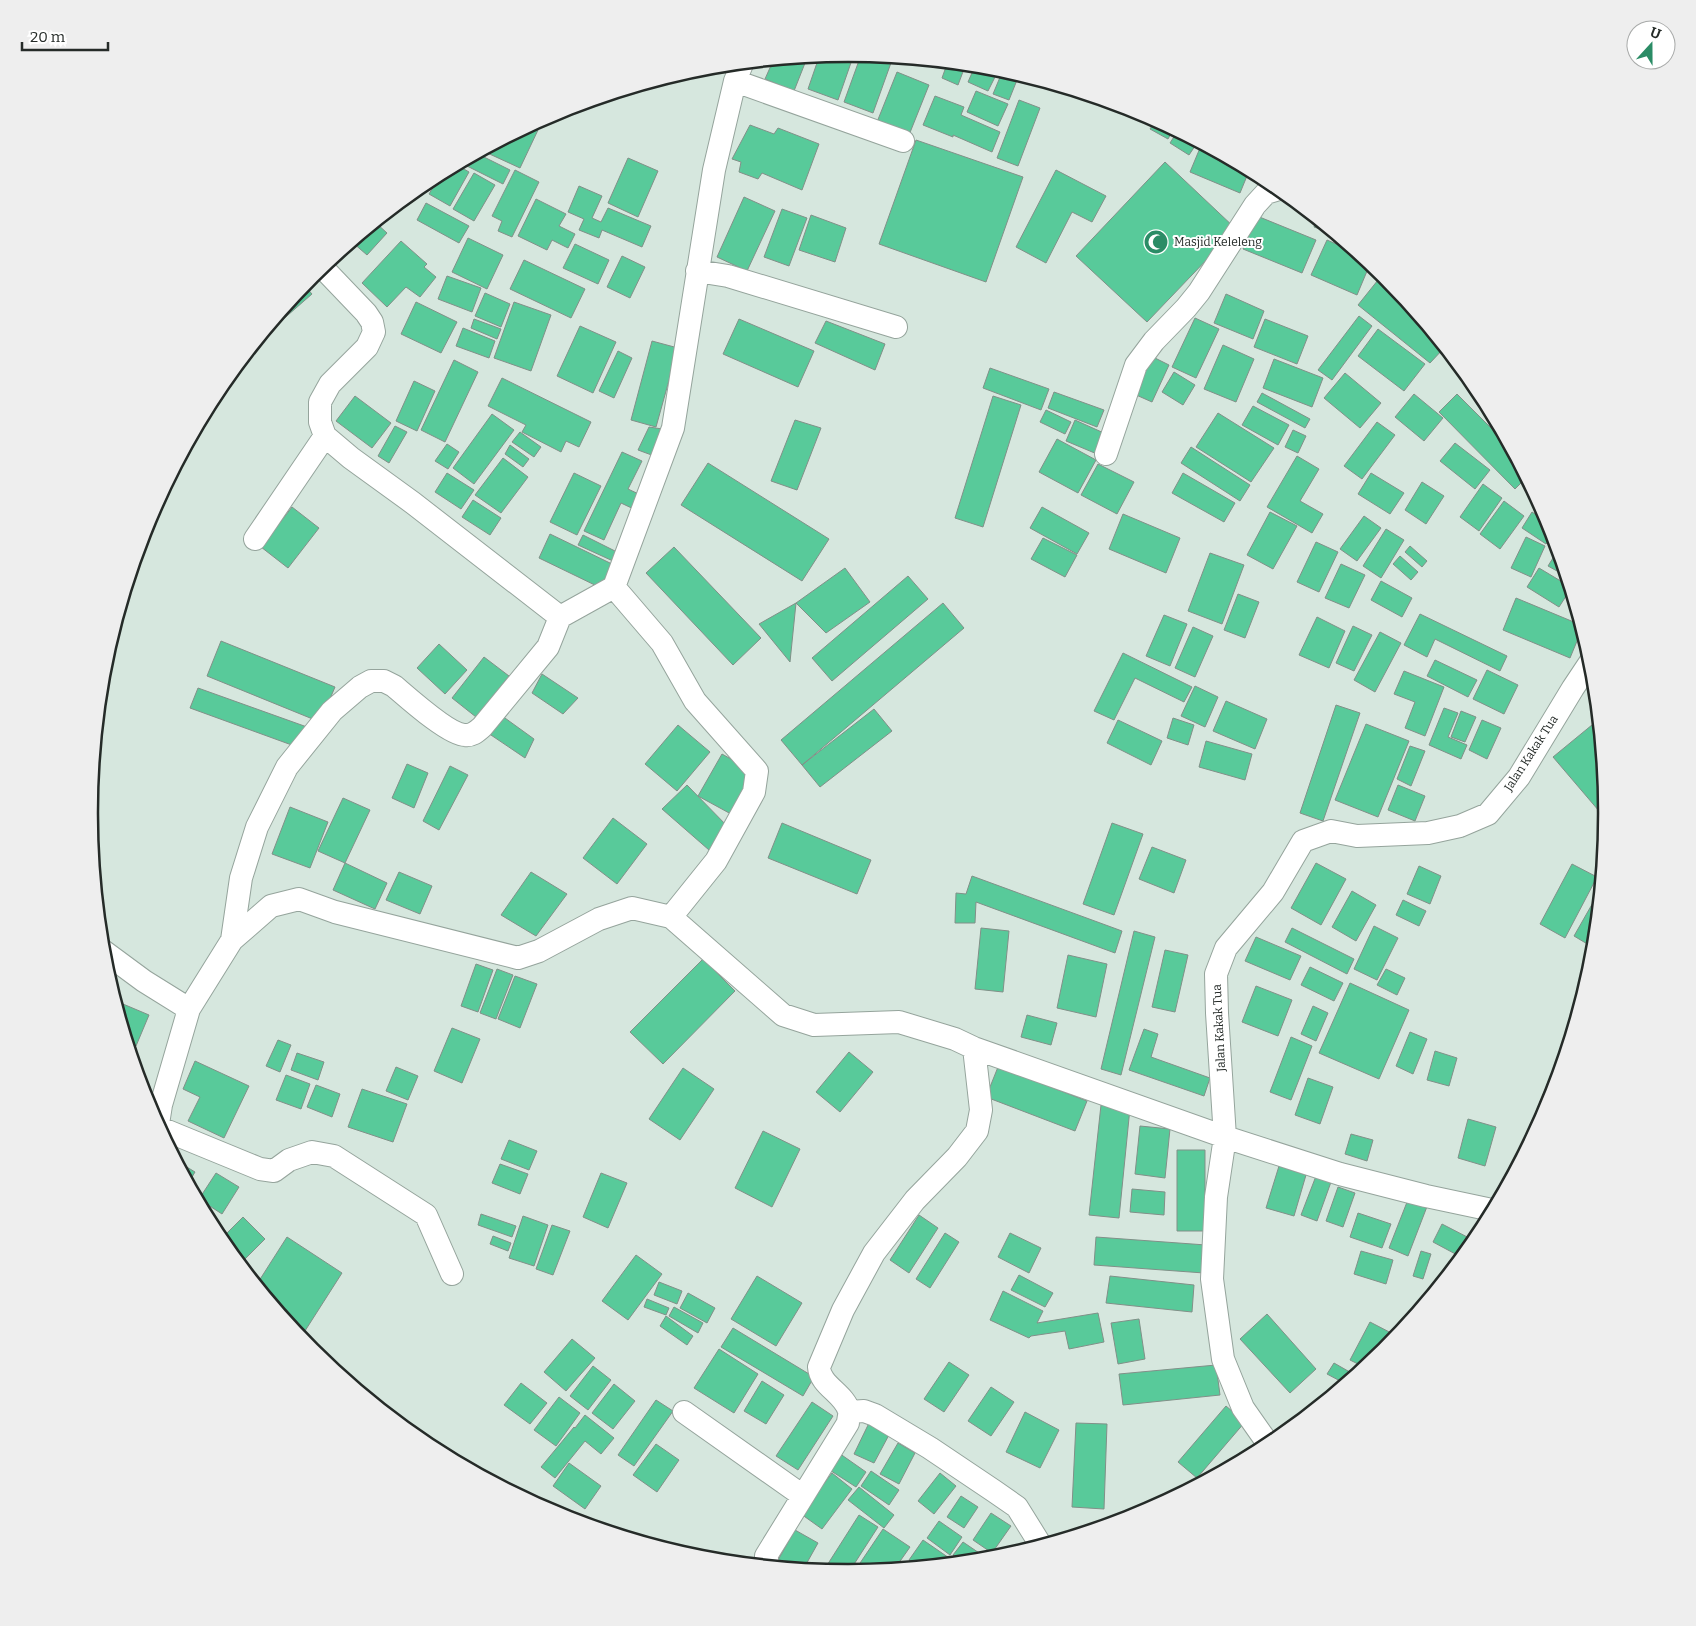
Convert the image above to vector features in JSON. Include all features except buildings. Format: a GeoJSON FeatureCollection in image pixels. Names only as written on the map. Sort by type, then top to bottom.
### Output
{"type":"FeatureCollection","features":[{"type":"Feature","properties":{"kind":"street"},"geometry":{"type":"LineString","coordinates":[[232,940],[241,878],[257,827],[287,767],[332,711],[360,686],[371,681],[384,681],[394,686],[450,730],[462,736],[472,735],[482,727],[548,647],[560,617],[614,587],[673,428],[714,170],[739,73],[903,142]]}},
{"type":"Feature","properties":{"kind":"street"},"geometry":{"type":"LineString","coordinates":[[1106,454],[1136,364],[1154,340],[1199,292],[1255,205],[1269,192]]}},
{"type":"Feature","properties":{"kind":"street"},"geometry":{"type":"LineString","coordinates":[[697,271],[728,276],[896,326]]}},
{"type":"Feature","properties":{"kind":"street"},"geometry":{"type":"LineString","coordinates":[[327,273],[366,313],[372,322],[374,332],[367,347],[330,384],[320,402],[320,422],[325,436],[351,458],[413,503],[560,617]]}},
{"type":"Feature","properties":{"kind":"street"},"geometry":{"type":"LineString","coordinates":[[255,539],[325,436]]}},
{"type":"Feature","properties":{"kind":"street"},"geometry":{"type":"LineString","coordinates":[[614,587],[662,643],[695,701],[757,771],[754,792],[716,860],[671,916]]}},
{"type":"Feature","properties":{"kind":"street","name":"Jalan Kakak Tua"},"geometry":{"type":"LineString","coordinates":[[1264,1438],[1243,1408],[1223,1359],[1212,1279],[1216,1197],[1225,1137],[1216,974],[1226,948],[1273,892],[1303,841],[1330,831],[1357,836],[1428,833],[1460,826],[1488,814],[1518,777],[1585,671]]}},
{"type":"Feature","properties":{"kind":"street"},"geometry":{"type":"LineString","coordinates":[[160,1111],[189,1009],[232,940],[271,906],[299,899],[335,912],[518,958],[539,951],[599,919],[632,908],[671,916],[783,1015],[814,1024],[899,1022],[956,1039],[974,1048],[1225,1137],[1340,1174],[1485,1209]]}},
{"type":"Feature","properties":{"kind":"street"},"geometry":{"type":"LineString","coordinates":[[112,957],[144,981],[189,1009]]}},
{"type":"Feature","properties":{"kind":"street"},"geometry":{"type":"LineString","coordinates":[[767,1559],[766,1556],[848,1423],[850,1412],[844,1402],[822,1378],[819,1367],[843,1310],[874,1253],[914,1200],[957,1157],[977,1131],[981,1110],[974,1048]]}},
{"type":"Feature","properties":{"kind":"street"},"geometry":{"type":"LineString","coordinates":[[169,1132],[260,1169],[274,1171],[289,1160],[312,1152],[334,1156],[426,1215],[452,1274]]}},
{"type":"Feature","properties":{"kind":"street"},"geometry":{"type":"LineString","coordinates":[[850,1412],[864,1411],[875,1415],[930,1448],[994,1491],[1017,1507],[1037,1539]]}},
{"type":"Feature","properties":{"kind":"street"},"geometry":{"type":"LineString","coordinates":[[684,1412],[803,1496]]}},
{"type":"Feature","properties":{"kind":"place","name":"Masjid Keleleng"},"geometry":{"type":"Point","coordinates":[1156,242]}}]}
